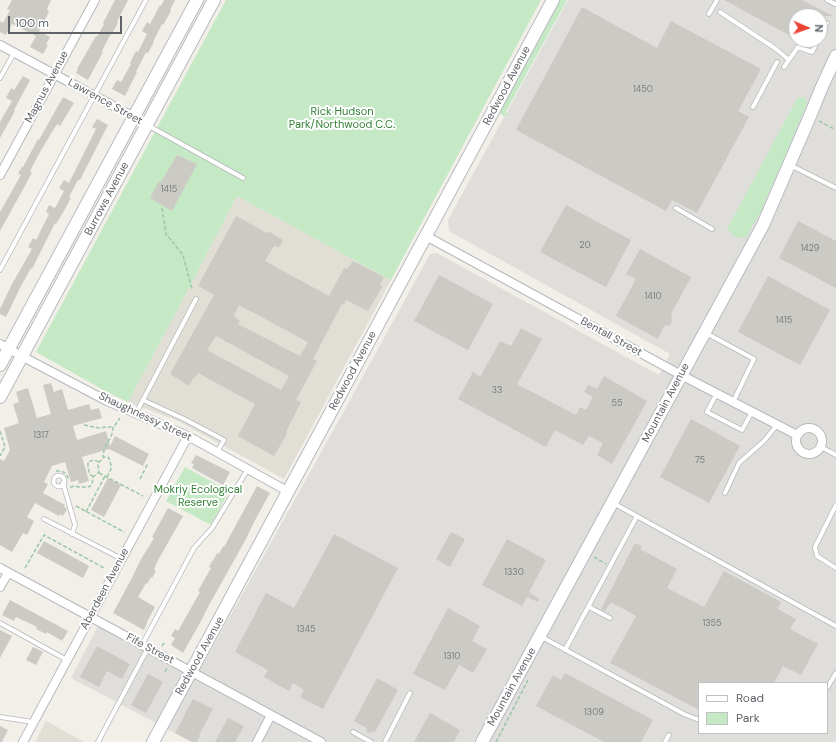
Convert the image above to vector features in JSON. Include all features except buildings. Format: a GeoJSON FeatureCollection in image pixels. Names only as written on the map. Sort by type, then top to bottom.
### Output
{"type":"FeatureCollection","features":[{"type":"Feature","properties":{"kind":"street","name":"Magnus Avenue"},"geometry":{"type":"LineString","coordinates":[[0,175],[94,0]]}},
{"type":"Feature","properties":{"kind":"street","name":"Burrows Avenue"},"geometry":{"type":"LineString","coordinates":[[0,365],[4,346],[134,118],[197,0]]}},
{"type":"Feature","properties":{"kind":"street","name":"Burrows Avenue"},"geometry":{"type":"LineString","coordinates":[[0,397],[214,0]]}},
{"type":"Feature","properties":{"kind":"street","name":"Redwood Avenue"},"geometry":{"type":"LineString","coordinates":[[153,742],[553,0]]}},
{"type":"Feature","properties":{"kind":"street","name":"Lawrence Street"},"geometry":{"type":"LineString","coordinates":[[0,45],[147,124]]}},
{"type":"Feature","properties":{"kind":"street","name":"Mountain Avenue"},"geometry":{"type":"LineString","coordinates":[[482,742],[763,225],[810,116],[820,89],[836,56]]}},
{"type":"Feature","properties":{"kind":"street","name":"Bentall Street"},"geometry":{"type":"LineString","coordinates":[[426,236],[681,375],[797,435]]}},
{"type":"Feature","properties":{"kind":"street","name":"Shaughnessy Street"},"geometry":{"type":"LineString","coordinates":[[4,346],[107,401],[188,436],[289,492]]}},
{"type":"Feature","properties":{"kind":"street"},"geometry":{"type":"LineString","coordinates":[[805,429],[814,429],[821,436],[821,447],[813,454],[808,455],[802,453],[798,450],[796,445],[797,435],[805,429]]}},
{"type":"Feature","properties":{"kind":"street","name":"Aberdeen Avenue"},"geometry":{"type":"LineString","coordinates":[[23,742],[188,436]]}},
{"type":"Feature","properties":{"kind":"street","name":"Fife Street"},"geometry":{"type":"LineString","coordinates":[[0,568],[271,715],[311,740],[321,742]]}},
{"type":"Feature","properties":{"kind":"street"},"geometry":{"type":"LineString","coordinates":[[0,587],[8,573]]}},
{"type":"Feature","properties":{"kind":"street"},"geometry":{"type":"LineString","coordinates":[[257,742],[271,715]]}},
{"type":"Feature","properties":{"kind":"lane"},"geometry":{"type":"LineString","coordinates":[[0,270],[146,0]]}},
{"type":"Feature","properties":{"kind":"lane"},"geometry":{"type":"LineString","coordinates":[[709,14],[717,0]]}},
{"type":"Feature","properties":{"kind":"lane"},"geometry":{"type":"LineString","coordinates":[[827,0],[835,4]]}},
{"type":"Feature","properties":{"kind":"lane"},"geometry":{"type":"LineString","coordinates":[[720,12],[776,49],[789,60]]}},
{"type":"Feature","properties":{"kind":"lane"},"geometry":{"type":"LineString","coordinates":[[784,67],[798,48],[812,52],[814,48]]}},
{"type":"Feature","properties":{"kind":"lane"},"geometry":{"type":"LineString","coordinates":[[0,78],[14,52]]}},
{"type":"Feature","properties":{"kind":"lane"},"geometry":{"type":"LineString","coordinates":[[753,107],[776,62]]}},
{"type":"Feature","properties":{"kind":"lane"},"geometry":{"type":"LineString","coordinates":[[147,124],[243,178]]}},
{"type":"Feature","properties":{"kind":"lane"},"geometry":{"type":"LineString","coordinates":[[789,164],[836,188]]}},
{"type":"Feature","properties":{"kind":"lane"},"geometry":{"type":"LineString","coordinates":[[676,208],[712,229]]}},
{"type":"Feature","properties":{"kind":"lane"},"geometry":{"type":"LineString","coordinates":[[136,413],[196,299]]}},
{"type":"Feature","properties":{"kind":"lane"},"geometry":{"type":"LineString","coordinates":[[705,332],[754,359],[733,402]]}},
{"type":"Feature","properties":{"kind":"lane"},"geometry":{"type":"LineString","coordinates":[[717,393],[707,412],[742,430],[752,411]]}},
{"type":"Feature","properties":{"kind":"lane"},"geometry":{"type":"LineString","coordinates":[[143,400],[224,440],[217,452]]}},
{"type":"Feature","properties":{"kind":"lane"},"geometry":{"type":"LineString","coordinates":[[725,492],[739,463],[764,441],[778,425]]}},
{"type":"Feature","properties":{"kind":"lane"},"geometry":{"type":"LineString","coordinates":[[821,447],[836,455]]}},
{"type":"Feature","properties":{"kind":"lane"},"geometry":{"type":"LineString","coordinates":[[98,742],[194,548],[212,528],[248,469]]}},
{"type":"Feature","properties":{"kind":"lane"},"geometry":{"type":"LineString","coordinates":[[63,483],[75,525],[72,534]]}},
{"type":"Feature","properties":{"kind":"lane"},"geometry":{"type":"LineString","coordinates":[[612,502],[836,626]]}},
{"type":"Feature","properties":{"kind":"lane"},"geometry":{"type":"LineString","coordinates":[[836,505],[815,547],[817,556],[836,568]]}},
{"type":"Feature","properties":{"kind":"lane"},"geometry":{"type":"LineString","coordinates":[[565,650],[637,516]]}},
{"type":"Feature","properties":{"kind":"lane"},"geometry":{"type":"LineString","coordinates":[[44,519],[122,559]]}},
{"type":"Feature","properties":{"kind":"lane"},"geometry":{"type":"LineString","coordinates":[[589,606],[610,618]]}},
{"type":"Feature","properties":{"kind":"lane"},"geometry":{"type":"LineString","coordinates":[[0,623],[67,660]]}},
{"type":"Feature","properties":{"kind":"lane"},"geometry":{"type":"LineString","coordinates":[[540,636],[684,714],[698,720]]}},
{"type":"Feature","properties":{"kind":"lane"},"geometry":{"type":"LineString","coordinates":[[828,686],[836,674]]}},
{"type":"Feature","properties":{"kind":"lane"},"geometry":{"type":"LineString","coordinates":[[385,742],[410,693]]}},
{"type":"Feature","properties":{"kind":"lane"},"geometry":{"type":"LineString","coordinates":[[0,716],[33,722]]}},
{"type":"Feature","properties":{"kind":"lane"},"geometry":{"type":"LineString","coordinates":[[353,732],[371,742]]}},
{"type":"Feature","properties":{"kind":"lane"},"geometry":{"type":"LineString","coordinates":[[665,742],[669,735]]}},
{"type":"Feature","properties":{"kind":"path"},"geometry":{"type":"LineString","coordinates":[[810,116],[834,129]]}},
{"type":"Feature","properties":{"kind":"path"},"geometry":{"type":"LineString","coordinates":[[162,208],[166,234],[182,255],[192,289]]}},
{"type":"Feature","properties":{"kind":"path"},"geometry":{"type":"LineString","coordinates":[[99,472],[99,462],[104,457],[104,450],[114,427],[120,418]]}},
{"type":"Feature","properties":{"kind":"path"},"geometry":{"type":"LineString","coordinates":[[84,425],[100,428],[106,426],[114,427]]}},
{"type":"Feature","properties":{"kind":"path"},"geometry":{"type":"LineString","coordinates":[[0,432],[5,447],[0,456]]}},
{"type":"Feature","properties":{"kind":"path"},"geometry":{"type":"LineString","coordinates":[[86,512],[111,469],[109,458],[104,457]]}},
{"type":"Feature","properties":{"kind":"path"},"geometry":{"type":"LineString","coordinates":[[93,477],[89,473],[88,462],[94,460],[99,462]]}},
{"type":"Feature","properties":{"kind":"path"},"geometry":{"type":"LineString","coordinates":[[140,479],[148,463]]}},
{"type":"Feature","properties":{"kind":"path"},"geometry":{"type":"LineString","coordinates":[[56,471],[61,470],[65,473],[68,477],[69,488],[75,486],[88,487],[92,485],[93,477],[99,472]]}},
{"type":"Feature","properties":{"kind":"path"},"geometry":{"type":"LineString","coordinates":[[99,472],[143,496]]}},
{"type":"Feature","properties":{"kind":"path"},"geometry":{"type":"LineString","coordinates":[[76,509],[74,505],[124,532]]}},
{"type":"Feature","properties":{"kind":"path"},"geometry":{"type":"LineString","coordinates":[[25,568],[44,535],[104,568]]}},
{"type":"Feature","properties":{"kind":"path"},"geometry":{"type":"LineString","coordinates":[[586,551],[610,566]]}},
{"type":"Feature","properties":{"kind":"path"},"geometry":{"type":"LineString","coordinates":[[161,648],[164,643]]}},
{"type":"Feature","properties":{"kind":"path"},"geometry":{"type":"LineString","coordinates":[[165,672],[168,666]]}},
{"type":"Feature","properties":{"kind":"shaded area"},"geometry":{"type":"Polygon","coordinates":[[[568,0],[836,0],[836,742],[192,742],[71,678],[99,624],[193,674],[205,661],[430,254],[437,253],[659,375],[670,354],[449,231],[448,220],[568,0]]]}},
{"type":"Feature","properties":{"kind":"shaded area"},"geometry":{"type":"Polygon","coordinates":[[[237,196],[391,280],[284,479],[178,421],[128,402],[237,196]]]}},
{"type":"Feature","properties":{"kind":"shaded area"},"geometry":{"type":"Polygon","coordinates":[[[46,721],[84,742],[35,742],[46,721]]]}},
{"type":"Feature","properties":{"kind":"green space","name":"Rick Hudson Park/Northwood C.C."},"geometry":{"type":"Polygon","coordinates":[[[226,0],[541,0],[391,280],[237,196],[128,402],[107,392],[36,352],[226,0]]]}},
{"type":"Feature","properties":{"kind":"green space"},"geometry":{"type":"Polygon","coordinates":[[[559,0],[567,0],[505,113],[509,116],[503,116],[500,109],[559,0]]]}},
{"type":"Feature","properties":{"kind":"green space"},"geometry":{"type":"Polygon","coordinates":[[[798,97],[805,98],[807,103],[761,211],[745,238],[734,236],[727,229],[798,97]]]}},
{"type":"Feature","properties":{"kind":"green space","name":"Mokriy Ecological Reserve"},"geometry":{"type":"Polygon","coordinates":[[[185,467],[229,491],[211,525],[166,501],[185,467]]]}}]}
